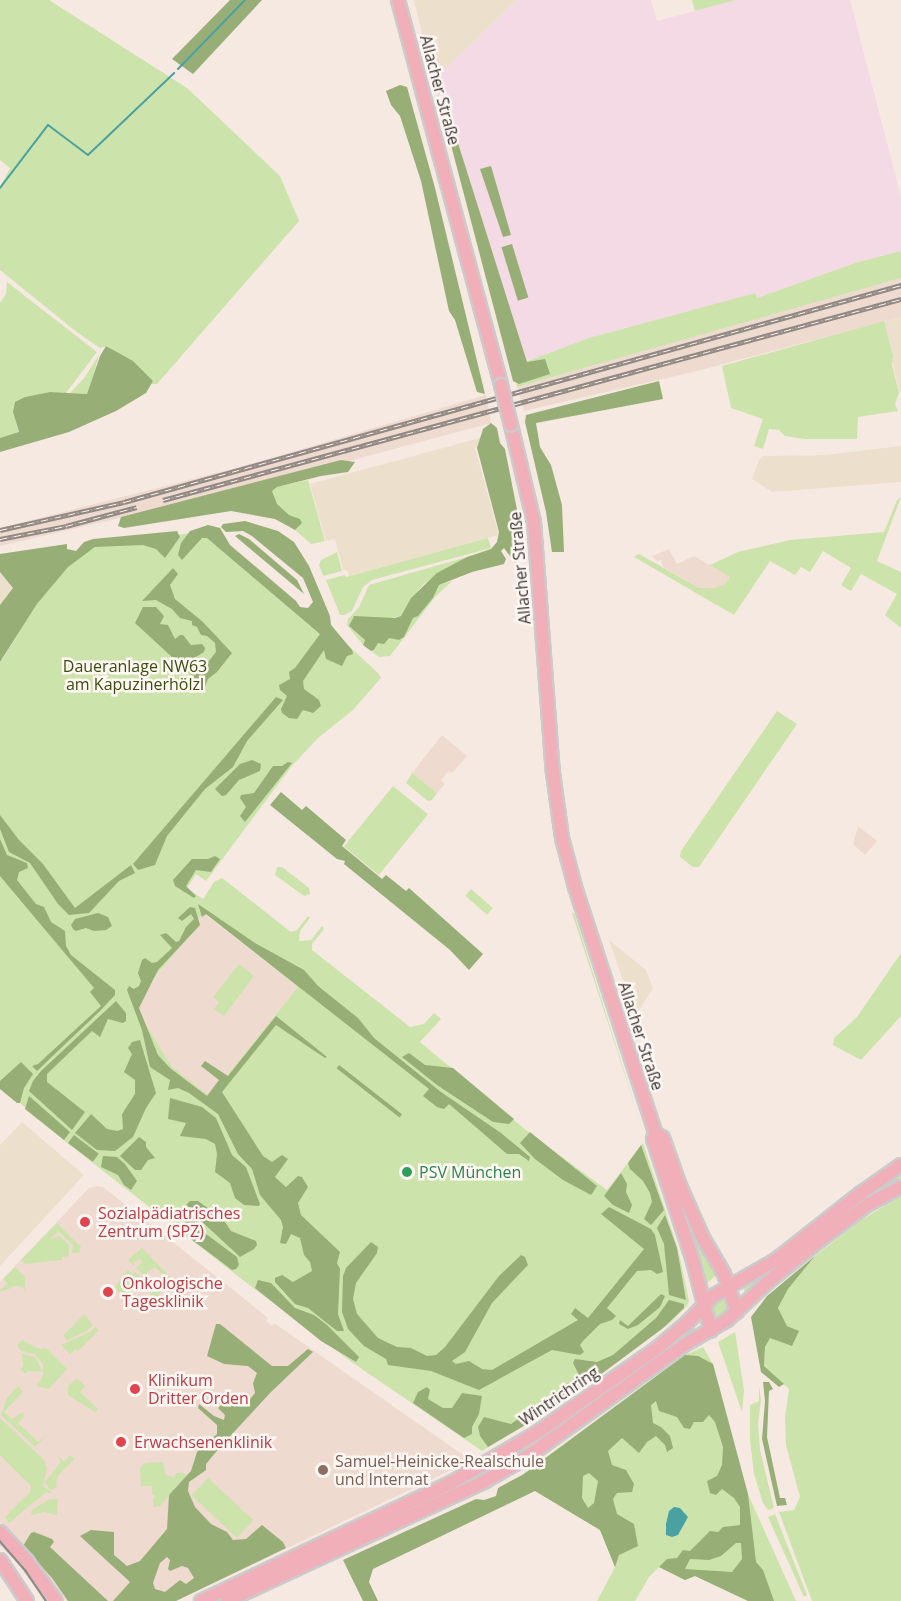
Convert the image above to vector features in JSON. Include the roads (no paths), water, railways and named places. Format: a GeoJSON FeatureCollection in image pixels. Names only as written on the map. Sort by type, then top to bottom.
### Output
{"type":"FeatureCollection","features":[{"type":"Feature","properties":{"kind":"main road","name":"Allacher Straße"},"geometry":{"type":"LineString","coordinates":[[398,0],[528,489],[538,575],[554,783],[562,838],[579,898],[656,1134],[663,1138],[695,1220],[729,1286],[737,1312]]}},
{"type":"Feature","properties":{"kind":"main road","name":"Allacher Straße"},"geometry":{"type":"LineString","coordinates":[[656,1134],[653,1139],[693,1261],[711,1331]]}},
{"type":"Feature","properties":{"kind":"main road","name":"Wintrichring"},"geometry":{"type":"LineString","coordinates":[[201,1601],[480,1468],[566,1413],[686,1325],[703,1306],[729,1286],[776,1260],[901,1165]]}},
{"type":"Feature","properties":{"kind":"main road","name":"Wintrichring"},"geometry":{"type":"LineString","coordinates":[[227,1601],[485,1481],[527,1457],[684,1345],[711,1331],[737,1312],[769,1281],[820,1240],[867,1205],[901,1187]]}},
{"type":"Feature","properties":{"kind":"main road"},"geometry":{"type":"LineString","coordinates":[[0,1532],[33,1569],[56,1601]]}},
{"type":"Feature","properties":{"kind":"main road"},"geometry":{"type":"LineString","coordinates":[[0,1560],[27,1601]]}},
{"type":"Feature","properties":{"kind":"water"},"geometry":{"type":"Polygon","coordinates":[[[674,1507],[680,1508],[688,1517],[678,1535],[672,1537],[666,1535],[666,1524],[669,1511],[674,1507]]]}},
{"type":"Feature","properties":{"kind":"waterway"},"geometry":{"type":"LineString","coordinates":[[178,69],[245,0]]}},
{"type":"Feature","properties":{"kind":"waterway"},"geometry":{"type":"LineString","coordinates":[[0,188],[48,125],[88,155],[174,73]]}},
{"type":"Feature","properties":{"kind":"tram line"},"geometry":{"type":"LineString","coordinates":[[0,1541],[26,1571],[46,1601]]}},
{"type":"Feature","properties":{"kind":"railway"},"geometry":{"type":"LineString","coordinates":[[0,530],[124,502],[901,285]]}},
{"type":"Feature","properties":{"kind":"railway"},"geometry":{"type":"LineString","coordinates":[[163,500],[901,299]]}},
{"type":"Feature","properties":{"kind":"railway"},"geometry":{"type":"LineString","coordinates":[[0,539],[66,526],[137,507]]}},
{"type":"Feature","properties":{"kind":"place","name":"PSV München"},"geometry":{"type":"Point","coordinates":[407,1172]}},
{"type":"Feature","properties":{"kind":"place","name":"Sozialpädiatrisches Zentrum (SPZ)"},"geometry":{"type":"Point","coordinates":[85,1222]}},
{"type":"Feature","properties":{"kind":"place","name":"Onkologische Tagesklinik"},"geometry":{"type":"Point","coordinates":[108,1292]}},
{"type":"Feature","properties":{"kind":"place","name":"Klinikum Dritter Orden"},"geometry":{"type":"Point","coordinates":[135,1389]}},
{"type":"Feature","properties":{"kind":"place","name":"Erwachsenenklinik"},"geometry":{"type":"Point","coordinates":[121,1442]}},
{"type":"Feature","properties":{"kind":"place","name":"Samuel-Heinicke-Realschule und Internat"},"geometry":{"type":"Point","coordinates":[323,1470]}},
{"type":"Feature","properties":{"kind":"park label","name":"Daueranlage NW63 am Kapuzinerhölzl"},"geometry":{"type":"Point","coordinates":[135,675]}}]}
